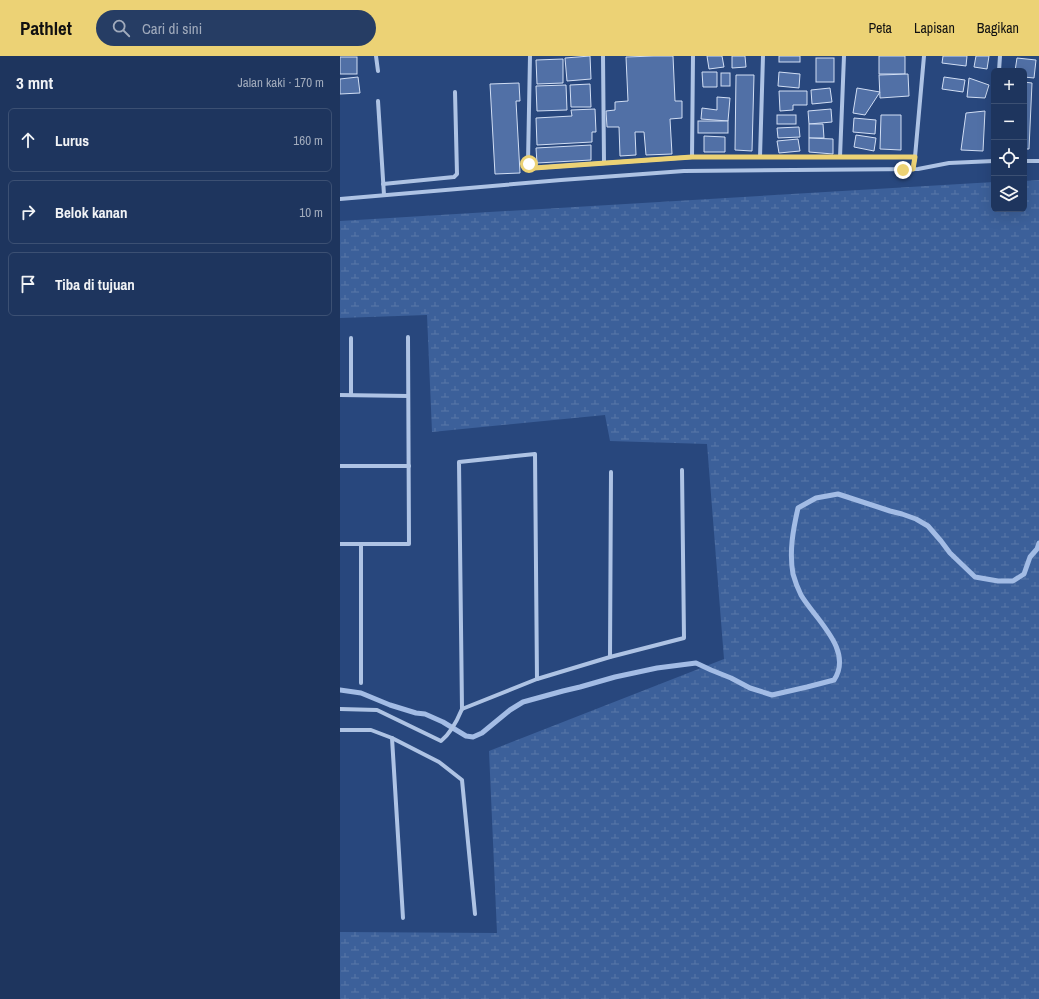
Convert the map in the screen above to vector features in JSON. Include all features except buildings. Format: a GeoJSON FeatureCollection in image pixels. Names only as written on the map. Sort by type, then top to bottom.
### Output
{"type":"FeatureCollection","features":[{"type":"Feature","properties":{"kind":"street"},"geometry":{"type":"LineString","coordinates":[[376,56],[378,71]]}},
{"type":"Feature","properties":{"kind":"street"},"geometry":{"type":"LineString","coordinates":[[530,56],[528,162],[534,168],[692,157],[915,157]]}},
{"type":"Feature","properties":{"kind":"street"},"geometry":{"type":"LineString","coordinates":[[603,56],[604,162]]}},
{"type":"Feature","properties":{"kind":"street"},"geometry":{"type":"LineString","coordinates":[[692,157],[693,56]]}},
{"type":"Feature","properties":{"kind":"street"},"geometry":{"type":"LineString","coordinates":[[760,157],[763,56]]}},
{"type":"Feature","properties":{"kind":"street"},"geometry":{"type":"LineString","coordinates":[[840,157],[844,56]]}},
{"type":"Feature","properties":{"kind":"street"},"geometry":{"type":"LineString","coordinates":[[913,169],[924,56]]}},
{"type":"Feature","properties":{"kind":"street"},"geometry":{"type":"LineString","coordinates":[[999,68],[1000,56]]}},
{"type":"Feature","properties":{"kind":"street"},"geometry":{"type":"LineString","coordinates":[[384,184],[454,176],[457,174],[455,92]]}},
{"type":"Feature","properties":{"kind":"street"},"geometry":{"type":"LineString","coordinates":[[378,101],[384,195]]}},
{"type":"Feature","properties":{"kind":"street"},"geometry":{"type":"LineString","coordinates":[[340,199],[684,171],[924,169],[948,163],[991,161]]}},
{"type":"Feature","properties":{"kind":"street"},"geometry":{"type":"LineString","coordinates":[[1027,161],[1039,161]]}},
{"type":"Feature","properties":{"kind":"street"},"geometry":{"type":"LineString","coordinates":[[340,544],[409,544],[408,337]]}},
{"type":"Feature","properties":{"kind":"street"},"geometry":{"type":"LineString","coordinates":[[351,338],[351,395]]}},
{"type":"Feature","properties":{"kind":"street"},"geometry":{"type":"LineString","coordinates":[[340,396],[408,396]]}},
{"type":"Feature","properties":{"kind":"street"},"geometry":{"type":"LineString","coordinates":[[340,709],[377,710],[441,741],[447,736],[456,722],[462,709],[459,462],[535,454],[537,679]]}},
{"type":"Feature","properties":{"kind":"street"},"geometry":{"type":"LineString","coordinates":[[340,466],[409,466]]}},
{"type":"Feature","properties":{"kind":"street"},"geometry":{"type":"LineString","coordinates":[[462,709],[537,679],[610,656],[684,638],[682,470]]}},
{"type":"Feature","properties":{"kind":"street"},"geometry":{"type":"LineString","coordinates":[[610,656],[611,472]]}},
{"type":"Feature","properties":{"kind":"street"},"geometry":{"type":"LineString","coordinates":[[361,544],[361,683]]}},
{"type":"Feature","properties":{"kind":"street"},"geometry":{"type":"LineString","coordinates":[[340,730],[371,730],[392,738],[439,762],[462,780],[475,914]]}},
{"type":"Feature","properties":{"kind":"street"},"geometry":{"type":"LineString","coordinates":[[392,738],[403,918]]}},
{"type":"Feature","properties":{"kind":"green space"},"geometry":{"type":"Polygon","coordinates":[[[1039,180],[1039,999],[340,999],[340,932],[497,933],[489,751],[724,659],[707,444],[610,441],[605,415],[432,432],[427,315],[340,318],[340,221],[991,182],[991,212],[1027,212],[1027,181],[1039,180]]]}},
{"type":"Feature","properties":{"kind":"waterway"},"geometry":{"type":"LineString","coordinates":[[340,690],[361,693],[390,705],[416,713],[425,714],[443,722],[466,736],[473,737],[482,733],[510,710],[523,702],[615,677],[657,668],[696,663],[750,688],[772,695],[834,680],[839,669],[839,657],[836,646],[830,635],[801,595],[793,574],[791,558],[792,541],[798,508],[816,498],[838,494],[916,519],[928,526],[950,553],[975,577],[998,581],[1013,581],[1024,574],[1030,557],[1037,549],[1039,543]]}},
{"type":"Feature","properties":{"kind":"route"},"geometry":{"type":"LineString","coordinates":[[529,164],[534,168],[692,157],[915,157],[913,169],[903,170]]}}]}
